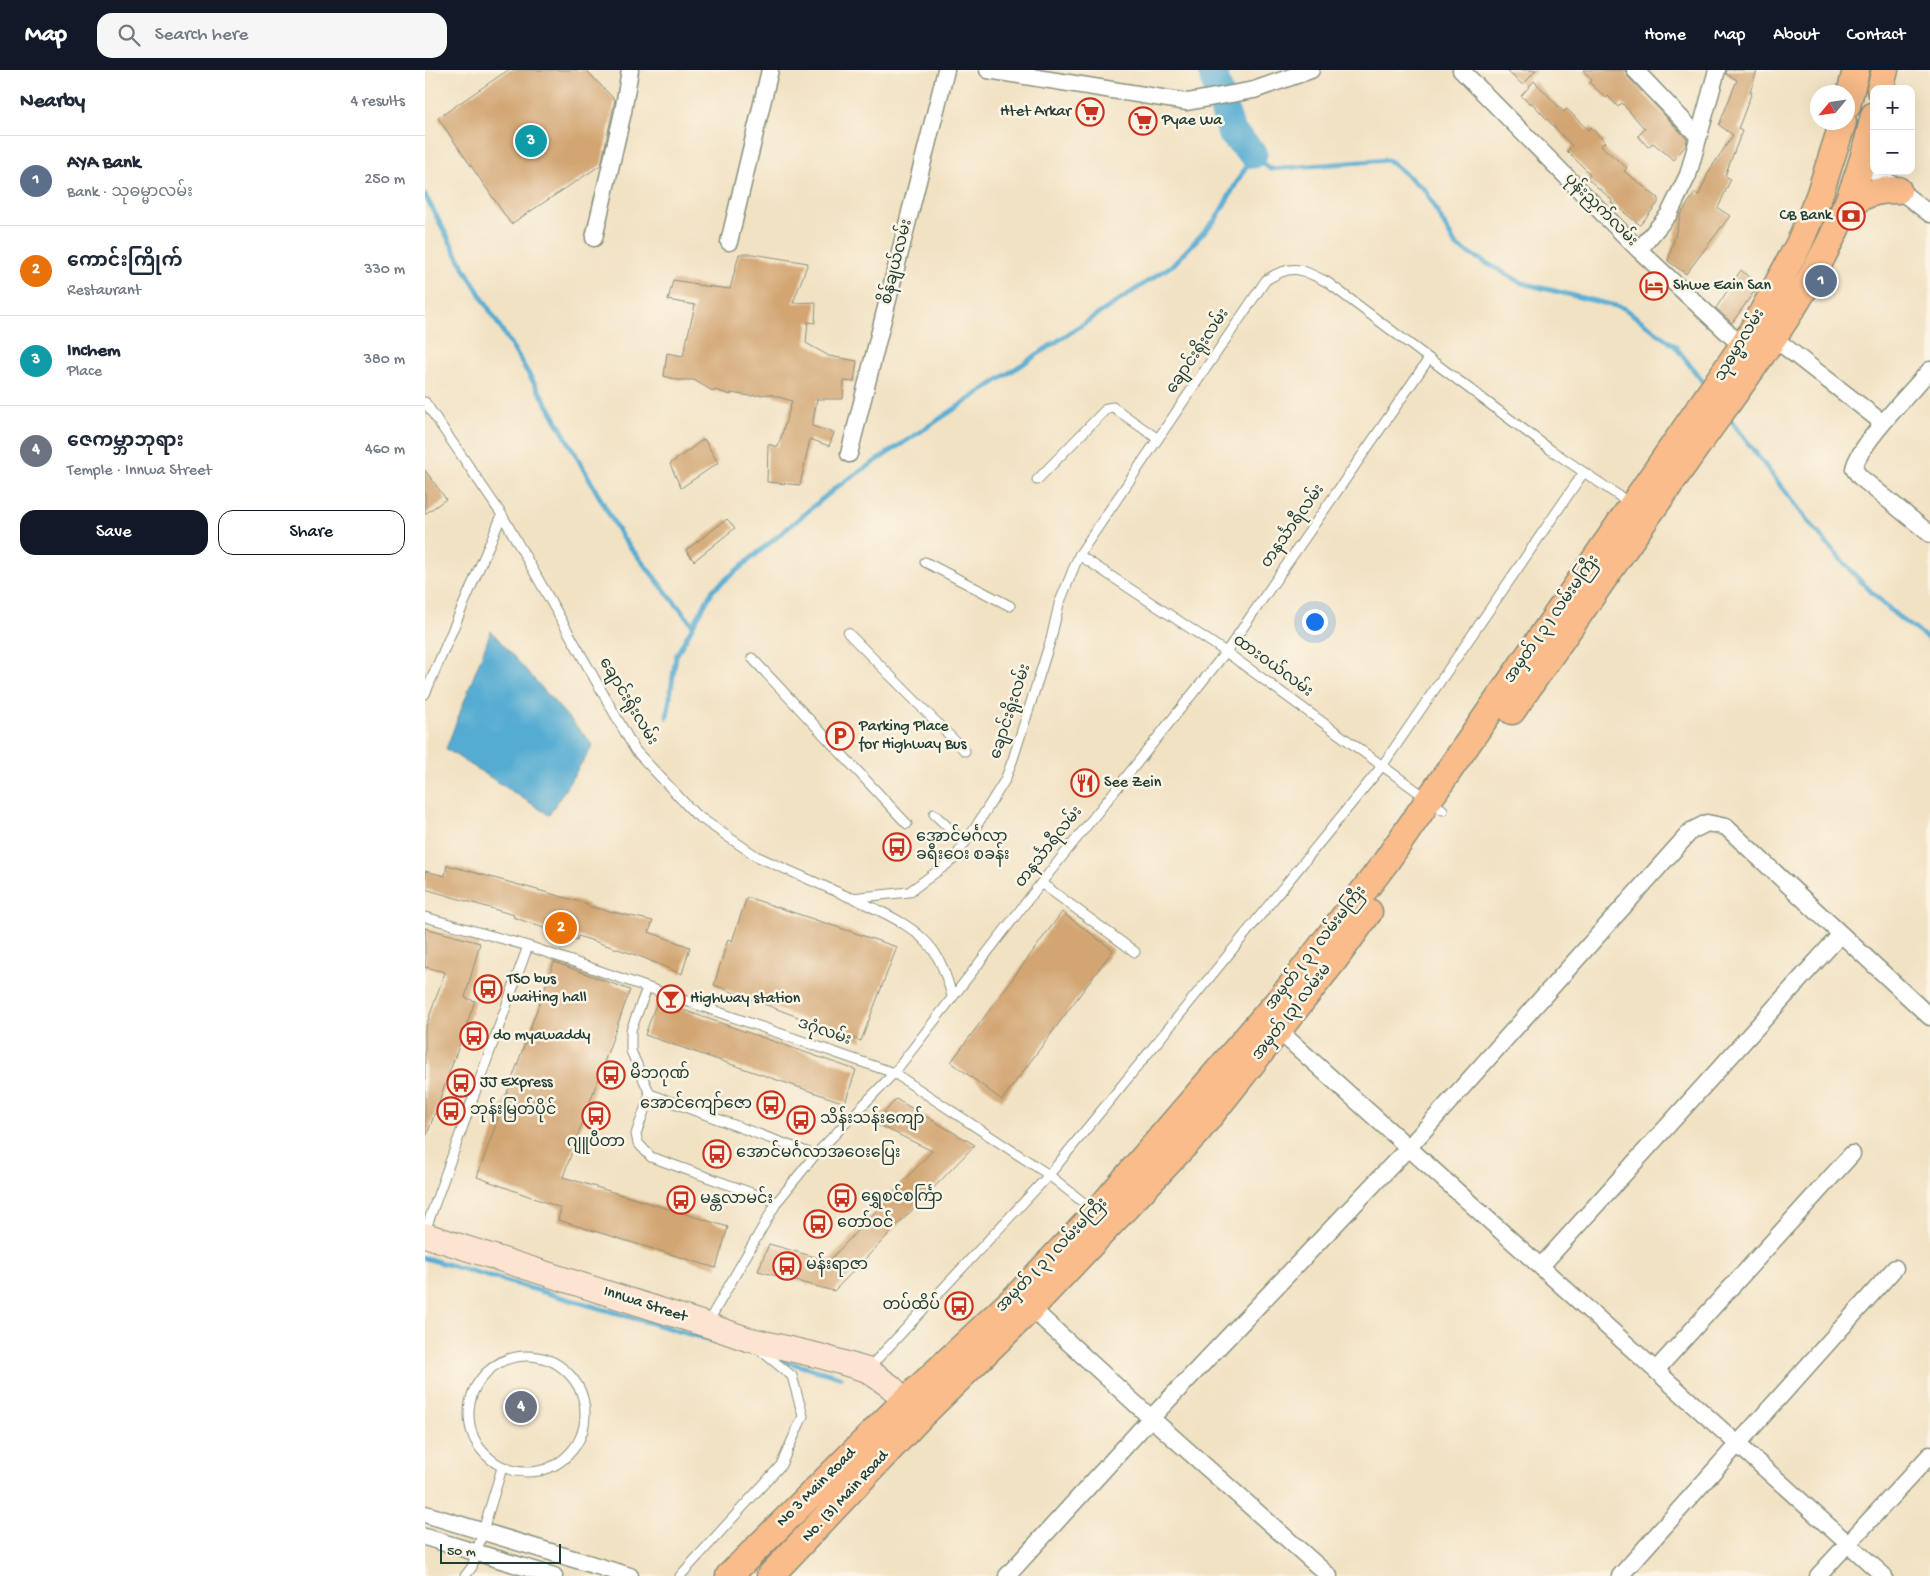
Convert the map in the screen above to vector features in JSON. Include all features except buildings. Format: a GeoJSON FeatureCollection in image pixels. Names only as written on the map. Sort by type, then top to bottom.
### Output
{"type":"FeatureCollection","features":[{"type":"Feature","properties":{"kind":"main road"},"geometry":{"type":"LineString","coordinates":[[1852,85],[1856,70]]}},
{"type":"Feature","properties":{"kind":"main road"},"geometry":{"type":"LineString","coordinates":[[1881,85],[1885,70]]}},
{"type":"Feature","properties":{"kind":"main road","name":"သုဓမ္မာလမ်း"},"geometry":{"type":"LineString","coordinates":[[1720,401],[1743,347],[1765,331],[1819,196],[1840,134]]}},
{"type":"Feature","properties":{"kind":"main road","name":"သုဓမ္မာလမ်း"},"geometry":{"type":"LineString","coordinates":[[1720,401],[1765,331],[1819,263],[1844,210],[1870,168]]}},
{"type":"Feature","properties":{"kind":"main road"},"geometry":{"type":"LineString","coordinates":[[1844,210],[1858,198],[1879,190],[1898,190]]}},
{"type":"Feature","properties":{"kind":"main road","name":"အမှတ် ( ၃ ) လမ်းမကြီး"},"geometry":{"type":"LineString","coordinates":[[913,1409],[1025,1301],[1096,1213],[1272,1024],[1291,986],[1385,863],[1436,805],[1679,454],[1720,401]]}},
{"type":"Feature","properties":{"kind":"main road","name":"အမှတ် (၃) လမ်းမ"},"geometry":{"type":"LineString","coordinates":[[1025,1301],[1198,1131],[1272,1024]]}},
{"type":"Feature","properties":{"kind":"main road","name":"No 3 Main Road"},"geometry":{"type":"LineString","coordinates":[[729,1576],[913,1409]]}},
{"type":"Feature","properties":{"kind":"main road","name":"No. (3) Main Road"},"geometry":{"type":"LineString","coordinates":[[770,1576],[913,1409]]}},
{"type":"Feature","properties":{"kind":"street"},"geometry":{"type":"LineString","coordinates":[[594,238],[623,112],[630,70]]}},
{"type":"Feature","properties":{"kind":"street"},"geometry":{"type":"LineString","coordinates":[[729,242],[770,70]]}},
{"type":"Feature","properties":{"kind":"street","name":"စိန်ချယ်လမ်း"},"geometry":{"type":"LineString","coordinates":[[849,454],[946,70]]}},
{"type":"Feature","properties":{"kind":"street"},"geometry":{"type":"LineString","coordinates":[[988,70],[1187,102],[1254,90],[1311,70]]}},
{"type":"Feature","properties":{"kind":"street","name":"ပုန်းညှက်လမ်း"},"geometry":{"type":"LineString","coordinates":[[1461,70],[1639,250],[1743,347]]}},
{"type":"Feature","properties":{"kind":"street"},"geometry":{"type":"LineString","coordinates":[[1635,70],[1698,136]]}},
{"type":"Feature","properties":{"kind":"street"},"geometry":{"type":"LineString","coordinates":[[1639,250],[1669,214],[1689,175],[1717,70]]}},
{"type":"Feature","properties":{"kind":"street"},"geometry":{"type":"LineString","coordinates":[[1840,134],[1870,168]]}},
{"type":"Feature","properties":{"kind":"street"},"geometry":{"type":"LineString","coordinates":[[1879,175],[1930,214]]}},
{"type":"Feature","properties":{"kind":"street"},"geometry":{"type":"LineString","coordinates":[[1765,331],[1883,423]]}},
{"type":"Feature","properties":{"kind":"street"},"geometry":{"type":"LineString","coordinates":[[1930,370],[1883,423],[1855,459],[1853,469],[1860,477],[1930,534]]}},
{"type":"Feature","properties":{"kind":"street"},"geometry":{"type":"LineString","coordinates":[[1007,1576],[1151,1418],[1409,1147],[1691,831],[1707,823],[1725,827],[1930,1017]]}},
{"type":"Feature","properties":{"kind":"street"},"geometry":{"type":"LineString","coordinates":[[1541,1266],[1841,934]]}},
{"type":"Feature","properties":{"kind":"street"},"geometry":{"type":"LineString","coordinates":[[1272,1024],[1884,1576]]}},
{"type":"Feature","properties":{"kind":"street"},"geometry":{"type":"LineString","coordinates":[[1656,1370],[1852,1154]]}},
{"type":"Feature","properties":{"kind":"street","name":"Innwa Street"},"geometry":{"type":"LineString","coordinates":[[425,1233],[747,1339],[820,1356],[867,1370],[890,1386],[913,1409]]}},
{"type":"Feature","properties":{"kind":"street"},"geometry":{"type":"LineString","coordinates":[[1620,1576],[1895,1268]]}},
{"type":"Feature","properties":{"kind":"street"},"geometry":{"type":"LineString","coordinates":[[1025,1301],[1151,1418],[1329,1576]]}},
{"type":"Feature","properties":{"kind":"street"},"geometry":{"type":"LineString","coordinates":[[1818,1576],[1930,1455]]}},
{"type":"Feature","properties":{"kind":"street"},"geometry":{"type":"LineString","coordinates":[[425,1514],[597,1571],[630,1576]]}},
{"type":"Feature","properties":{"kind":"street"},"geometry":{"type":"LineString","coordinates":[[425,1537],[553,1576]]}},
{"type":"Feature","properties":{"kind":"lane","name":"ချောင်းရိုးလမ်း"},"geometry":{"type":"LineString","coordinates":[[425,402],[501,515],[635,750],[695,814],[756,856],[851,898],[909,892],[954,859],[965,843],[1005,780],[1051,640],[1059,604],[1079,555],[1266,280],[1280,271],[1302,269],[1327,282],[1428,360],[1551,450],[1639,511]]}},
{"type":"Feature","properties":{"kind":"lane","name":"တနင်္သာရီလမ်း"},"geometry":{"type":"LineString","coordinates":[[707,1325],[777,1202],[815,1155],[894,1073],[1041,883],[1226,652],[1428,360]]}},
{"type":"Feature","properties":{"kind":"lane"},"geometry":{"type":"LineString","coordinates":[[1037,480],[1107,408],[1113,407],[1158,439]]}},
{"type":"Feature","properties":{"kind":"lane"},"geometry":{"type":"LineString","coordinates":[[867,1370],[1049,1175],[1382,766],[1584,472]]}},
{"type":"Feature","properties":{"kind":"lane"},"geometry":{"type":"LineString","coordinates":[[425,694],[501,515]]}},
{"type":"Feature","properties":{"kind":"lane","name":"ထားဝယ်လမ်း"},"geometry":{"type":"LineString","coordinates":[[1079,555],[1226,652],[1436,805]]}},
{"type":"Feature","properties":{"kind":"lane"},"geometry":{"type":"LineString","coordinates":[[925,562],[1009,606]]}},
{"type":"Feature","properties":{"kind":"lane"},"geometry":{"type":"LineString","coordinates":[[848,633],[965,752]]}},
{"type":"Feature","properties":{"kind":"lane"},"geometry":{"type":"LineString","coordinates":[[752,658],[907,824]]}},
{"type":"Feature","properties":{"kind":"lane"},"geometry":{"type":"LineString","coordinates":[[933,814],[965,843]]}},
{"type":"Feature","properties":{"kind":"lane"},"geometry":{"type":"LineString","coordinates":[[1041,883],[1135,952]]}},
{"type":"Feature","properties":{"kind":"lane"},"geometry":{"type":"LineString","coordinates":[[851,898],[907,925],[933,950],[945,970],[952,996]]}},
{"type":"Feature","properties":{"kind":"lane","name":"ဒဂုံလမ်း"},"geometry":{"type":"LineString","coordinates":[[425,917],[528,946],[894,1073],[1049,1175],[1096,1213]]}},
{"type":"Feature","properties":{"kind":"lane"},"geometry":{"type":"LineString","coordinates":[[425,1233],[528,946]]}},
{"type":"Feature","properties":{"kind":"lane"},"geometry":{"type":"LineString","coordinates":[[647,988],[631,1030],[631,1050],[650,1094],[636,1134],[638,1144],[651,1157],[777,1202]]}},
{"type":"Feature","properties":{"kind":"lane"},"geometry":{"type":"LineString","coordinates":[[650,1094],[815,1155]]}},
{"type":"Feature","properties":{"kind":"lane"},"geometry":{"type":"LineString","coordinates":[[680,1576],[781,1465],[803,1416],[792,1376],[747,1339]]}},
{"type":"Feature","properties":{"kind":"lane"},"geometry":{"type":"LineString","coordinates":[[528,1355],[551,1360],[570,1373],[582,1393],[586,1416],[581,1438],[567,1457],[548,1470],[525,1473],[503,1468],[484,1454],[471,1435],[467,1412],[473,1390],[486,1371],[506,1358],[528,1355]]}},
{"type":"Feature","properties":{"kind":"lane"},"geometry":{"type":"LineString","coordinates":[[465,1576],[472,1567],[503,1468]]}},
{"type":"Feature","properties":{"kind":"water"},"geometry":{"type":"Polygon","coordinates":[[[491,631],[593,745],[549,815],[446,749],[491,631]]]}},
{"type":"Feature","properties":{"kind":"waterway"},"geometry":{"type":"LineString","coordinates":[[1212,70],[1231,132],[1253,154]]}},
{"type":"Feature","properties":{"kind":"waterway"},"geometry":{"type":"LineString","coordinates":[[667,717],[676,656],[713,590],[838,486],[1174,264],[1216,219],[1253,154],[1270,169],[1388,160],[1425,190],[1456,246],[1522,283],[1624,308],[1675,346],[1706,386]]}},
{"type":"Feature","properties":{"kind":"waterway"},"geometry":{"type":"LineString","coordinates":[[425,195],[464,268],[550,409],[622,537],[692,624]]}},
{"type":"Feature","properties":{"kind":"waterway"},"geometry":{"type":"LineString","coordinates":[[1727,415],[1786,493],[1849,569],[1896,615],[1930,640]]}},
{"type":"Feature","properties":{"kind":"waterway"},"geometry":{"type":"LineString","coordinates":[[425,1258],[731,1346]]}},
{"type":"Feature","properties":{"kind":"waterway"},"geometry":{"type":"LineString","coordinates":[[773,1358],[840,1377]]}},
{"type":"Feature","properties":{"kind":"place","name":"Htet Arkar"},"geometry":{"type":"Point","coordinates":[1090,112]}},
{"type":"Feature","properties":{"kind":"place","name":"Pyae Wa"},"geometry":{"type":"Point","coordinates":[1143,121]}},
{"type":"Feature","properties":{"kind":"place","name":"Inchem"},"geometry":{"type":"Point","coordinates":[531,141]}},
{"type":"Feature","properties":{"kind":"place","name":"CB Bank"},"geometry":{"type":"Point","coordinates":[1851,216]}},
{"type":"Feature","properties":{"kind":"place","name":"AYA Bank"},"geometry":{"type":"Point","coordinates":[1821,281]}},
{"type":"Feature","properties":{"kind":"place","name":"Shwe Eain San"},"geometry":{"type":"Point","coordinates":[1654,286]}},
{"type":"Feature","properties":{"kind":"place","name":"Parking Place for Highway Bus"},"geometry":{"type":"Point","coordinates":[840,736]}},
{"type":"Feature","properties":{"kind":"place","name":"See Zein"},"geometry":{"type":"Point","coordinates":[1085,783]}},
{"type":"Feature","properties":{"kind":"place","name":"အောင်မင်္ဂလာ ခရီးဝေး စခန်း"},"geometry":{"type":"Point","coordinates":[897,847]}},
{"type":"Feature","properties":{"kind":"place","name":"ကောင်းကြိုက်"},"geometry":{"type":"Point","coordinates":[561,928]}},
{"type":"Feature","properties":{"kind":"place","name":"TSO bus waiting hall"},"geometry":{"type":"Point","coordinates":[488,989]}},
{"type":"Feature","properties":{"kind":"place","name":"Highway station"},"geometry":{"type":"Point","coordinates":[671,999]}},
{"type":"Feature","properties":{"kind":"place","name":"do myawaddy"},"geometry":{"type":"Point","coordinates":[474,1036]}},
{"type":"Feature","properties":{"kind":"place","name":"မိဘဂုဏ်"},"geometry":{"type":"Point","coordinates":[611,1075]}},
{"type":"Feature","properties":{"kind":"place","name":"JJ Express"},"geometry":{"type":"Point","coordinates":[461,1083]}},
{"type":"Feature","properties":{"kind":"place","name":"အောင်ကျော်ဇော"},"geometry":{"type":"Point","coordinates":[771,1105]}},
{"type":"Feature","properties":{"kind":"place","name":"ဘုန်းမြတ်ပိုင်"},"geometry":{"type":"Point","coordinates":[451,1111]}},
{"type":"Feature","properties":{"kind":"place","name":"ဂျူပီတာ"},"geometry":{"type":"Point","coordinates":[596,1116]}},
{"type":"Feature","properties":{"kind":"place","name":"သိန်းသန်းကျော်"},"geometry":{"type":"Point","coordinates":[801,1120]}},
{"type":"Feature","properties":{"kind":"place","name":"အောင်မင်္ဂလာအဝေးပြေး"},"geometry":{"type":"Point","coordinates":[717,1154]}},
{"type":"Feature","properties":{"kind":"place","name":"ရွှေစင်စင်္ကြာ"},"geometry":{"type":"Point","coordinates":[842,1198]}},
{"type":"Feature","properties":{"kind":"place","name":"မန္တလာမင်း"},"geometry":{"type":"Point","coordinates":[681,1200]}},
{"type":"Feature","properties":{"kind":"place","name":"တော်ဝင်"},"geometry":{"type":"Point","coordinates":[818,1224]}},
{"type":"Feature","properties":{"kind":"place","name":"မန်းရာဇာ"},"geometry":{"type":"Point","coordinates":[787,1266]}},
{"type":"Feature","properties":{"kind":"place","name":"တပ်ထိပ်"},"geometry":{"type":"Point","coordinates":[959,1306]}},
{"type":"Feature","properties":{"kind":"place","name":"ဇေကမ္ဘာဘုရား"},"geometry":{"type":"Point","coordinates":[521,1407]}}]}
